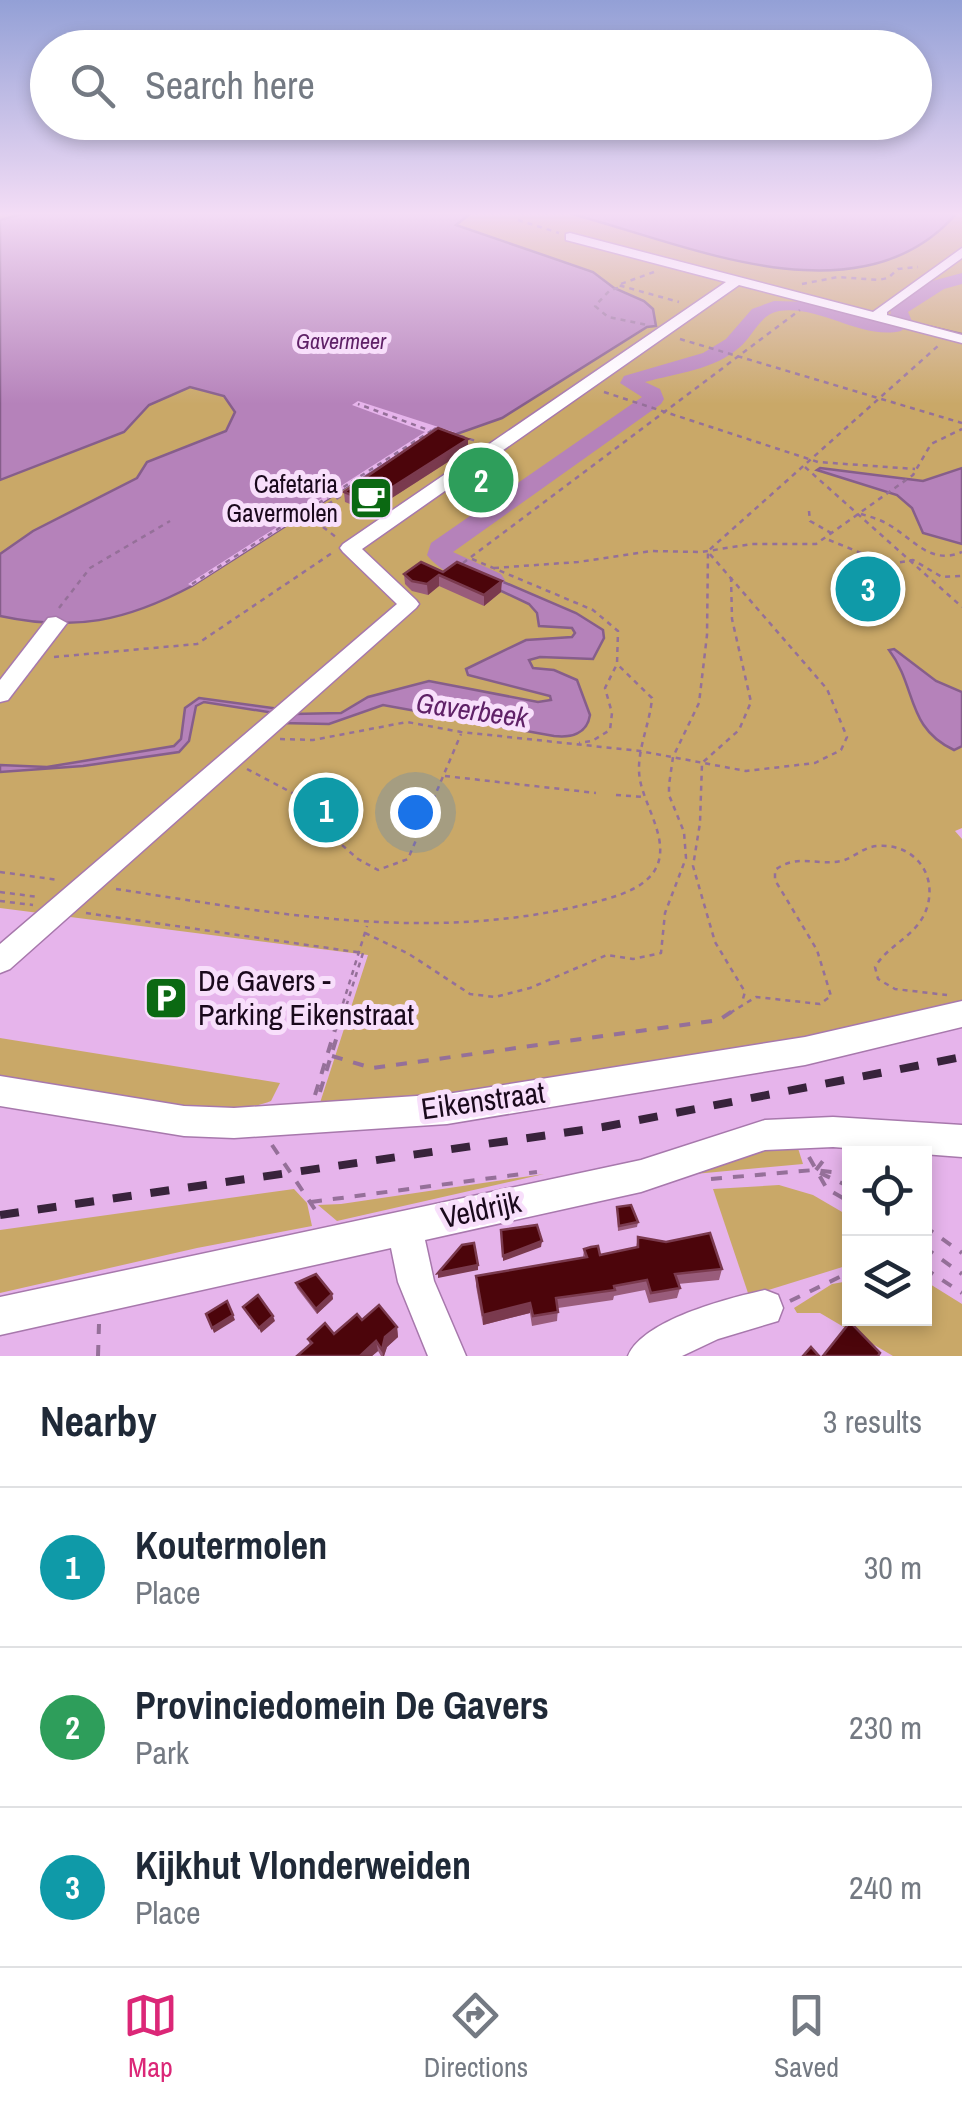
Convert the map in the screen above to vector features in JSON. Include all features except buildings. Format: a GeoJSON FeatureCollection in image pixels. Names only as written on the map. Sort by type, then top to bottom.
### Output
{"type":"FeatureCollection","features":[{"type":"Feature","properties":{"kind":"street"},"geometry":{"type":"LineString","coordinates":[[727,277],[962,339]]}},
{"type":"Feature","properties":{"kind":"street"},"geometry":{"type":"LineString","coordinates":[[896,322],[880,310],[926,277]]}},
{"type":"Feature","properties":{"kind":"street"},"geometry":{"type":"LineString","coordinates":[[0,962],[409,604],[350,548],[584,386],[659,328],[738,280]]}},
{"type":"Feature","properties":{"kind":"street"},"geometry":{"type":"LineString","coordinates":[[0,695],[53,621]]}},
{"type":"Feature","properties":{"kind":"street"},"geometry":{"type":"LineString","coordinates":[[0,661],[29,659]]}},
{"type":"Feature","properties":{"kind":"street"},"geometry":{"type":"LineString","coordinates":[[50,942],[72,899]]}},
{"type":"Feature","properties":{"kind":"street","name":"Eikenstraat"},"geometry":{"type":"LineString","coordinates":[[0,1091],[184,1122],[310,1120],[446,1109],[579,1088],[805,1051],[962,1014]]}},
{"type":"Feature","properties":{"kind":"street","name":"Veldrijk"},"geometry":{"type":"LineString","coordinates":[[0,1316],[641,1176],[764,1136],[833,1132],[962,1141]]}},
{"type":"Feature","properties":{"kind":"street"},"geometry":{"type":"LineString","coordinates":[[404,1227],[416,1282],[448,1356]]}},
{"type":"Feature","properties":{"kind":"street"},"geometry":{"type":"LineString","coordinates":[[647,1356],[675,1338],[724,1316],[764,1308]]}},
{"type":"Feature","properties":{"kind":"path"},"geometry":{"type":"LineString","coordinates":[[640,277],[618,286],[595,306],[608,317],[659,328],[726,353],[962,424]]}},
{"type":"Feature","properties":{"kind":"path"},"geometry":{"type":"LineString","coordinates":[[794,284],[889,277]]}},
{"type":"Feature","properties":{"kind":"path"},"geometry":{"type":"LineString","coordinates":[[618,286],[698,306]]}},
{"type":"Feature","properties":{"kind":"path"},"geometry":{"type":"LineString","coordinates":[[455,570],[801,309]]}},
{"type":"Feature","properties":{"kind":"path"},"geometry":{"type":"LineString","coordinates":[[364,933],[409,954],[426,969],[470,994],[495,997],[530,988],[607,956],[633,960],[661,954],[665,913],[686,858],[679,814],[669,795],[673,757],[699,703],[707,634],[708,552],[935,350],[939,344],[936,342]]}},
{"type":"Feature","properties":{"kind":"path"},"geometry":{"type":"LineString","coordinates":[[584,386],[812,460],[919,469]]}},
{"type":"Feature","properties":{"kind":"path"},"geometry":{"type":"LineString","coordinates":[[311,515],[435,435],[358,404]]}},
{"type":"Feature","properties":{"kind":"path"},"geometry":{"type":"LineString","coordinates":[[192,584],[436,428],[495,448]]}},
{"type":"Feature","properties":{"kind":"path"},"geometry":{"type":"LineString","coordinates":[[494,568],[578,562],[652,551],[708,552],[752,544],[808,546],[827,539],[913,474],[931,444],[962,429]]}},
{"type":"Feature","properties":{"kind":"path"},"geometry":{"type":"LineString","coordinates":[[804,466],[906,562],[962,607]]}},
{"type":"Feature","properties":{"kind":"path"},"geometry":{"type":"LineString","coordinates":[[809,511],[810,522],[833,534]]}},
{"type":"Feature","properties":{"kind":"path"},"geometry":{"type":"LineString","coordinates":[[858,515],[894,526],[914,546],[933,555],[948,558],[962,552]]}},
{"type":"Feature","properties":{"kind":"path"},"geometry":{"type":"LineString","coordinates":[[29,659],[203,642],[344,544],[315,520]]}},
{"type":"Feature","properties":{"kind":"path"},"geometry":{"type":"LineString","coordinates":[[53,621],[90,568],[170,521]]}},
{"type":"Feature","properties":{"kind":"path"},"geometry":{"type":"LineString","coordinates":[[275,522],[283,526]]}},
{"type":"Feature","properties":{"kind":"path"},"geometry":{"type":"LineString","coordinates":[[827,539],[862,553],[874,566]]}},
{"type":"Feature","properties":{"kind":"path"},"geometry":{"type":"LineString","coordinates":[[263,732],[313,740],[408,722],[461,732],[640,751],[746,772],[815,763],[840,750],[847,737],[827,688],[708,552]]}},
{"type":"Feature","properties":{"kind":"path"},"geometry":{"type":"LineString","coordinates":[[470,558],[608,620],[618,631],[617,664],[605,688],[612,714],[610,730],[592,741],[572,744]]}},
{"type":"Feature","properties":{"kind":"path"},"geometry":{"type":"LineString","coordinates":[[874,566],[906,562],[923,564],[942,577],[962,576]]}},
{"type":"Feature","properties":{"kind":"path"},"geometry":{"type":"LineString","coordinates":[[868,586],[874,566]]}},
{"type":"Feature","properties":{"kind":"path"},"geometry":{"type":"LineString","coordinates":[[702,762],[735,739],[750,714],[753,685],[732,621],[731,576]]}},
{"type":"Feature","properties":{"kind":"path"},"geometry":{"type":"LineString","coordinates":[[0,892],[367,925],[506,921],[560,912],[642,884],[656,866],[660,850],[644,798],[640,751],[652,698],[617,664]]}},
{"type":"Feature","properties":{"kind":"path"},"geometry":{"type":"LineString","coordinates":[[303,798],[297,818],[308,829],[328,832],[370,867],[378,870],[400,864],[408,858],[461,732]]}},
{"type":"Feature","properties":{"kind":"path"},"geometry":{"type":"LineString","coordinates":[[702,762],[700,822],[693,866],[715,942],[744,992],[742,1004]]}},
{"type":"Feature","properties":{"kind":"path"},"geometry":{"type":"LineString","coordinates":[[443,776],[596,793]]}},
{"type":"Feature","properties":{"kind":"path"},"geometry":{"type":"LineString","coordinates":[[262,777],[303,798],[329,789],[352,798],[352,819],[328,832]]}},
{"type":"Feature","properties":{"kind":"path"},"geometry":{"type":"LineString","coordinates":[[616,795],[644,798]]}},
{"type":"Feature","properties":{"kind":"path"},"geometry":{"type":"LineString","coordinates":[[332,1056],[348,1057],[356,1065],[372,1068],[719,1020],[756,997],[810,1005],[828,1002],[830,987],[812,938],[775,880],[775,870],[804,856],[844,861],[878,845],[912,852],[924,861],[930,882],[920,923],[879,960],[875,968],[878,979],[894,989],[961,998]]}},
{"type":"Feature","properties":{"kind":"path"},"geometry":{"type":"LineString","coordinates":[[0,872],[72,899],[364,953],[310,1120]]}},
{"type":"Feature","properties":{"kind":"path"},"geometry":{"type":"LineString","coordinates":[[0,901],[72,899]]}},
{"type":"Feature","properties":{"kind":"path"},"geometry":{"type":"LineString","coordinates":[[310,1120],[367,925]]}},
{"type":"Feature","properties":{"kind":"path"},"geometry":{"type":"LineString","coordinates":[[271,1144],[311,1202],[546,1171]]}},
{"type":"Feature","properties":{"kind":"path"},"geometry":{"type":"LineString","coordinates":[[814,1170],[842,1183]]}},
{"type":"Feature","properties":{"kind":"path"},"geometry":{"type":"LineString","coordinates":[[814,1170],[828,1189],[842,1197]]}},
{"type":"Feature","properties":{"kind":"path"},"geometry":{"type":"LineString","coordinates":[[708,1179],[814,1170],[842,1173]]}},
{"type":"Feature","properties":{"kind":"path"},"geometry":{"type":"LineString","coordinates":[[932,1231],[962,1252]]}},
{"type":"Feature","properties":{"kind":"path"},"geometry":{"type":"LineString","coordinates":[[932,1253],[962,1274]]}},
{"type":"Feature","properties":{"kind":"path"},"geometry":{"type":"LineString","coordinates":[[932,1273],[962,1293]]}},
{"type":"Feature","properties":{"kind":"path"},"geometry":{"type":"LineString","coordinates":[[764,1308],[788,1302],[842,1276]]}},
{"type":"Feature","properties":{"kind":"path"},"geometry":{"type":"LineString","coordinates":[[98,1356],[99,1292]]}},
{"type":"Feature","properties":{"kind":"shaded area"},"geometry":{"type":"Polygon","coordinates":[[[0,277],[962,277],[962,828],[955,831],[962,839],[962,1006],[803,1041],[561,1083],[318,1109],[368,955],[0,908],[0,277]]]}},
{"type":"Feature","properties":{"kind":"shaded area"},"geometry":{"type":"Polygon","coordinates":[[[0,1038],[280,1083],[271,1101],[244,1108],[176,1108],[138,1103],[0,1077],[0,1038]]]}},
{"type":"Feature","properties":{"kind":"shaded area"},"geometry":{"type":"Polygon","coordinates":[[[796,1142],[803,1164],[684,1175],[758,1149],[796,1142]]]}},
{"type":"Feature","properties":{"kind":"shaded area"},"geometry":{"type":"Polygon","coordinates":[[[544,1174],[337,1221],[318,1205],[341,1204],[544,1174]]]}},
{"type":"Feature","properties":{"kind":"shaded area"},"geometry":{"type":"Polygon","coordinates":[[[779,1185],[813,1195],[842,1212],[842,1267],[749,1296],[713,1189],[779,1185]]]}},
{"type":"Feature","properties":{"kind":"shaded area"},"geometry":{"type":"Polygon","coordinates":[[[294,1189],[307,1203],[312,1226],[0,1293],[0,1230],[294,1189]]]}},
{"type":"Feature","properties":{"kind":"shaded area"},"geometry":{"type":"Polygon","coordinates":[[[842,1282],[842,1326],[820,1313],[797,1313],[794,1308],[832,1284],[842,1282]]]}},
{"type":"Feature","properties":{"kind":"shaded area"},"geometry":{"type":"Polygon","coordinates":[[[932,1285],[962,1304],[962,1356],[893,1356],[842,1326],[932,1326],[932,1285]]]}},
{"type":"Feature","properties":{"kind":"water","name":"Gavermeer"},"geometry":{"type":"Polygon","coordinates":[[[0,277],[600,277],[653,309],[656,326],[647,327],[502,418],[454,435],[437,429],[192,586],[122,615],[76,623],[0,616],[0,554],[33,531],[137,478],[147,462],[226,431],[235,412],[224,396],[190,387],[149,405],[124,432],[0,480],[0,277]]]}},
{"type":"Feature","properties":{"kind":"water"},"geometry":{"type":"Polygon","coordinates":[[[962,468],[962,544],[923,533],[912,508],[897,495],[817,470],[923,481],[962,468]]]}},
{"type":"Feature","properties":{"kind":"water","name":"Gaverbeek"},"geometry":{"type":"Polygon","coordinates":[[[466,566],[576,613],[603,630],[604,638],[593,659],[529,660],[533,668],[554,670],[577,680],[590,715],[582,731],[554,736],[383,705],[329,724],[283,723],[293,714],[341,713],[368,697],[429,681],[538,702],[551,700],[550,696],[468,675],[466,669],[526,640],[572,637],[575,633],[572,628],[539,626],[537,613],[529,604],[459,571],[466,566]]]}},
{"type":"Feature","properties":{"kind":"water"},"geometry":{"type":"Polygon","coordinates":[[[894,649],[936,681],[962,692],[962,746],[954,750],[928,730],[889,650],[894,649]]]}},
{"type":"Feature","properties":{"kind":"water"},"geometry":{"type":"Polygon","coordinates":[[[199,698],[280,709],[274,713],[204,702],[196,706],[189,741],[179,752],[83,766],[0,772],[0,765],[47,767],[174,746],[181,739],[185,708],[199,698]]]}},
{"type":"Feature","properties":{"kind":"pier"},"geometry":{"type":"Polygon","coordinates":[[[358,401],[457,433],[437,429],[192,586],[188,584],[425,432],[352,405],[358,401]]]}},
{"type":"Feature","properties":{"kind":"waterway","name":"Gaverbeek"},"geometry":{"type":"LineString","coordinates":[[491,580],[448,562],[440,555],[440,549],[653,399],[652,394],[631,380],[710,358],[733,343],[758,313],[774,306],[801,305],[894,327],[902,321],[898,310],[938,285],[962,278]]}},
{"type":"Feature","properties":{"kind":"waterway"},"geometry":{"type":"LineString","coordinates":[[902,320],[962,334]]}},
{"type":"Feature","properties":{"kind":"railway"},"geometry":{"type":"LineString","coordinates":[[0,1215],[603,1127],[962,1057]]}},
{"type":"Feature","properties":{"kind":"place","name":"Provinciedomein De Gavers"},"geometry":{"type":"Point","coordinates":[481,480]}},
{"type":"Feature","properties":{"kind":"place","name":"Cafetaria Gavermolen"},"geometry":{"type":"Point","coordinates":[371,498]}},
{"type":"Feature","properties":{"kind":"place","name":"Kijkhut Vlonderweiden"},"geometry":{"type":"Point","coordinates":[868,589]}},
{"type":"Feature","properties":{"kind":"place","name":"Koutermolen"},"geometry":{"type":"Point","coordinates":[326,810]}},
{"type":"Feature","properties":{"kind":"place","name":"De Gavers - Parking Eikenstraat"},"geometry":{"type":"Point","coordinates":[166,998]}}]}
